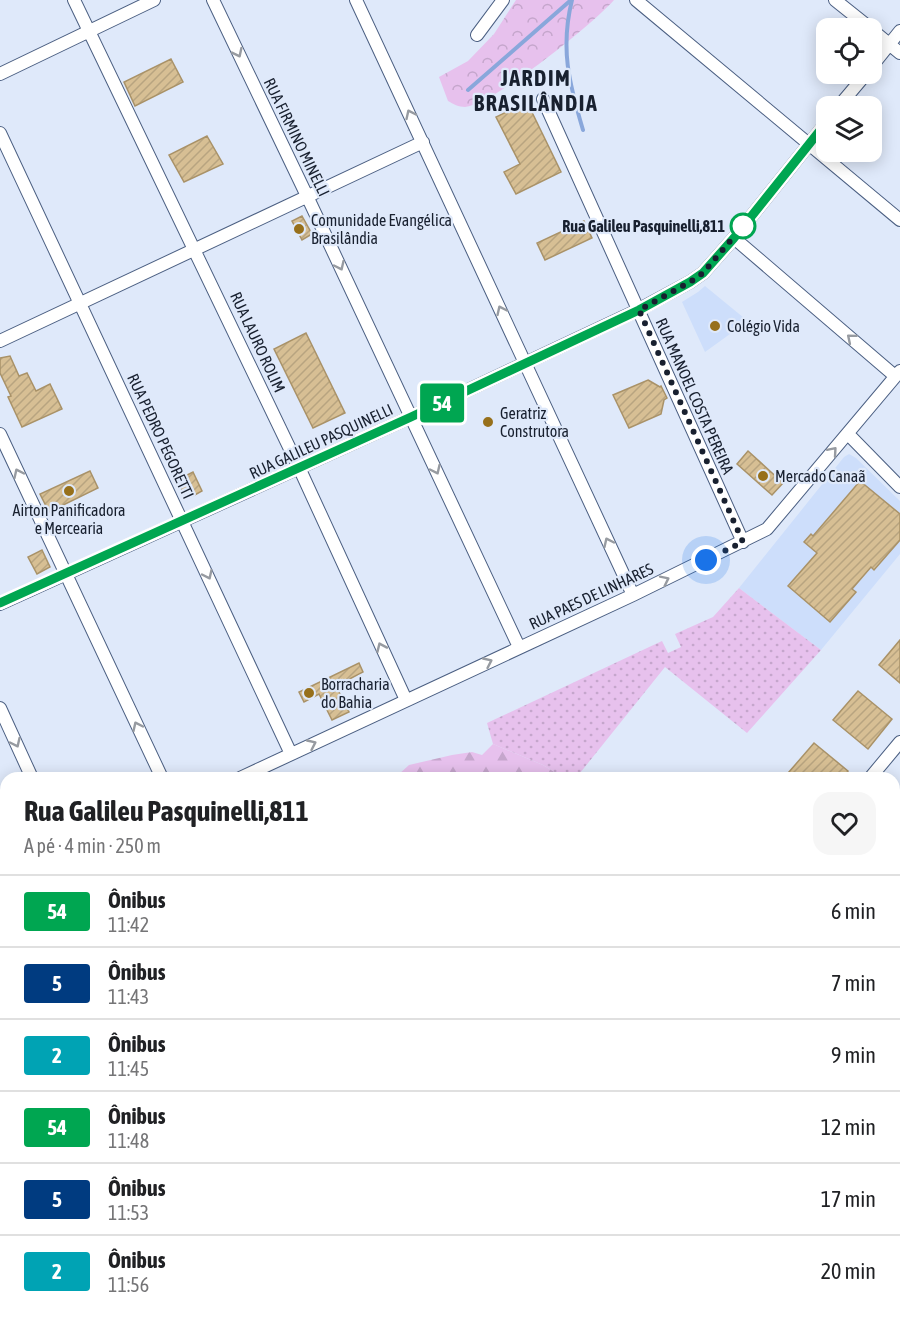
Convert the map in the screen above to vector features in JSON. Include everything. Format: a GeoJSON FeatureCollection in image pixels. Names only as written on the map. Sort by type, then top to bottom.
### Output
{"type":"FeatureCollection","features":[{"type":"Feature","properties":{"kind":"street","name":"RUA LAURO ROLIM"},"geometry":{"type":"LineString","coordinates":[[74,0],[300,468],[406,700]]}},
{"type":"Feature","properties":{"kind":"street"},"geometry":{"type":"LineString","coordinates":[[0,74],[154,0]]}},
{"type":"Feature","properties":{"kind":"street","name":"RUA FIRMINO MINELLI"},"geometry":{"type":"LineString","coordinates":[[213,0],[308,196],[519,647]]}},
{"type":"Feature","properties":{"kind":"street"},"geometry":{"type":"LineString","coordinates":[[356,0],[633,595]]}},
{"type":"Feature","properties":{"kind":"street"},"geometry":{"type":"LineString","coordinates":[[636,0],[900,220]]}},
{"type":"Feature","properties":{"kind":"street"},"geometry":{"type":"LineString","coordinates":[[835,0],[857,18]]}},
{"type":"Feature","properties":{"kind":"street"},"geometry":{"type":"LineString","coordinates":[[477,35],[498,2]]}},
{"type":"Feature","properties":{"kind":"street"},"geometry":{"type":"LineString","coordinates":[[882,53],[900,31]]}},
{"type":"Feature","properties":{"kind":"street"},"geometry":{"type":"LineString","coordinates":[[882,38],[900,53]]}},
{"type":"Feature","properties":{"kind":"street"},"geometry":{"type":"LineString","coordinates":[[847,96],[858,84]]}},
{"type":"Feature","properties":{"kind":"street","name":"RUA MANOEL COSTA PEREIRA"},"geometry":{"type":"LineString","coordinates":[[543,99],[743,542]]}},
{"type":"Feature","properties":{"kind":"street","name":"RUA PEDRO PEGORETTI"},"geometry":{"type":"LineString","coordinates":[[0,133],[291,754]]}},
{"type":"Feature","properties":{"kind":"street","name":"RUA GALILEU PASQUINELLI"},"geometry":{"type":"LineString","coordinates":[[0,603],[411,417],[639,310],[690,282],[703,273],[734,238],[816,136]]}},
{"type":"Feature","properties":{"kind":"street"},"geometry":{"type":"LineString","coordinates":[[0,341],[423,142]]}},
{"type":"Feature","properties":{"kind":"street"},"geometry":{"type":"LineString","coordinates":[[734,238],[897,378]]}},
{"type":"Feature","properties":{"kind":"street","name":"RUA PAES DE LINHARES"},"geometry":{"type":"LineString","coordinates":[[253,772],[633,595],[767,528],[897,378]]}},
{"type":"Feature","properties":{"kind":"street"},"geometry":{"type":"LineString","coordinates":[[0,434],[159,772]]}},
{"type":"Feature","properties":{"kind":"street"},"geometry":{"type":"LineString","coordinates":[[848,434],[900,487]]}},
{"type":"Feature","properties":{"kind":"street"},"geometry":{"type":"LineString","coordinates":[[0,708],[29,772]]}},
{"type":"Feature","properties":{"kind":"street"},"geometry":{"type":"LineString","coordinates":[[875,772],[900,742]]}},
{"type":"Feature","properties":{"kind":"shaded area","name":"Colégio Vida"},"geometry":{"type":"Polygon","coordinates":[[[705,286],[744,318],[730,334],[705,352],[682,302],[705,286]]]}},
{"type":"Feature","properties":{"kind":"shaded area"},"geometry":{"type":"Polygon","coordinates":[[[849,454],[856,458],[900,501],[900,554],[821,650],[739,588],[844,457],[849,454]]]}},
{"type":"Feature","properties":{"kind":"green space"},"geometry":{"type":"Polygon","coordinates":[[[516,0],[614,0],[565,44],[498,92],[479,103],[465,107],[448,101],[439,77],[468,61],[494,34],[516,0]]]}},
{"type":"Feature","properties":{"kind":"green space"},"geometry":{"type":"Polygon","coordinates":[[[739,588],[821,650],[747,733],[665,667],[581,772],[554,772],[493,744],[487,723],[662,641],[668,653],[681,647],[675,634],[713,617],[739,588]]]}},
{"type":"Feature","properties":{"kind":"green space"},"geometry":{"type":"Polygon","coordinates":[[[493,744],[554,772],[401,772],[409,765],[452,755],[472,752],[482,755],[493,744]]]}},
{"type":"Feature","properties":{"kind":"building"},"geometry":{"type":"Polygon","coordinates":[[[171,59],[183,82],[135,106],[124,82],[171,59]]]}},
{"type":"Feature","properties":{"kind":"building"},"geometry":{"type":"Polygon","coordinates":[[[527,102],[561,172],[516,194],[504,172],[520,164],[496,117],[527,102]]]}},
{"type":"Feature","properties":{"kind":"building"},"geometry":{"type":"Polygon","coordinates":[[[207,136],[223,164],[184,182],[169,155],[207,136]]]}},
{"type":"Feature","properties":{"kind":"building"},"geometry":{"type":"Polygon","coordinates":[[[302,216],[312,234],[302,240],[292,221],[302,216]]]}},
{"type":"Feature","properties":{"kind":"building"},"geometry":{"type":"Polygon","coordinates":[[[584,221],[592,238],[545,260],[537,243],[584,221]]]}},
{"type":"Feature","properties":{"kind":"building"},"geometry":{"type":"Polygon","coordinates":[[[306,333],[345,413],[313,428],[274,349],[306,333]]]}},
{"type":"Feature","properties":{"kind":"building"},"geometry":{"type":"Polygon","coordinates":[[[10,356],[19,376],[27,373],[36,391],[50,384],[62,409],[22,427],[0,373],[0,358],[10,356]]]}},
{"type":"Feature","properties":{"kind":"building"},"geometry":{"type":"Polygon","coordinates":[[[648,380],[661,386],[667,398],[664,400],[661,414],[629,428],[613,395],[648,380]]]}},
{"type":"Feature","properties":{"kind":"building","name":"Mercado Canaã"},"geometry":{"type":"Polygon","coordinates":[[[748,451],[783,483],[772,495],[737,464],[748,451]]]}},
{"type":"Feature","properties":{"kind":"building","name":"Airton Panificadora e Mercearia"},"geometry":{"type":"Polygon","coordinates":[[[90,471],[98,488],[49,512],[40,494],[90,471]]]}},
{"type":"Feature","properties":{"kind":"building"},"geometry":{"type":"Polygon","coordinates":[[[193,472],[202,491],[193,496],[185,496],[177,480],[193,472]]]}},
{"type":"Feature","properties":{"kind":"building"},"geometry":{"type":"Polygon","coordinates":[[[860,481],[900,514],[900,540],[874,570],[871,567],[852,589],[856,592],[830,622],[788,586],[817,553],[804,542],[811,534],[813,536],[860,481]]]}},
{"type":"Feature","properties":{"kind":"building"},"geometry":{"type":"Polygon","coordinates":[[[42,550],[50,567],[37,574],[28,557],[42,550]]]}},
{"type":"Feature","properties":{"kind":"building"},"geometry":{"type":"Polygon","coordinates":[[[900,640],[900,683],[879,665],[900,640]]]}},
{"type":"Feature","properties":{"kind":"building"},"geometry":{"type":"Polygon","coordinates":[[[359,663],[363,672],[336,686],[349,712],[332,720],[319,694],[304,702],[299,692],[359,663]]]}},
{"type":"Feature","properties":{"kind":"building"},"geometry":{"type":"Polygon","coordinates":[[[858,691],[892,719],[868,749],[833,720],[858,691]]]}},
{"type":"Feature","properties":{"kind":"building"},"geometry":{"type":"Polygon","coordinates":[[[814,743],[848,771],[847,772],[789,772],[814,743]]]}},
{"type":"Feature","properties":{"kind":"waterway"},"geometry":{"type":"LineString","coordinates":[[468,90],[571,0]]}},
{"type":"Feature","properties":{"kind":"waterway"},"geometry":{"type":"LineString","coordinates":[[572,0],[568,17],[568,65],[583,130]]}},
{"type":"Feature","properties":{"kind":"bus line","name":"54"},"geometry":{"type":"LineString","coordinates":[[0,603],[411,417],[639,310],[690,282],[703,273],[734,238],[816,136]]}},
{"type":"Feature","properties":{"kind":"place","name":"Rua Galileu Pasquinelli,811"},"geometry":{"type":"Point","coordinates":[743,226]}},
{"type":"Feature","properties":{"kind":"place","name":"Comunidade Evangélica Brasilândia"},"geometry":{"type":"Point","coordinates":[299,229]}},
{"type":"Feature","properties":{"kind":"place","name":"Colégio Vida"},"geometry":{"type":"Point","coordinates":[715,326]}},
{"type":"Feature","properties":{"kind":"place","name":"Geratriz Construtora"},"geometry":{"type":"Point","coordinates":[488,422]}},
{"type":"Feature","properties":{"kind":"place","name":"Mercado Canaã"},"geometry":{"type":"Point","coordinates":[763,476]}},
{"type":"Feature","properties":{"kind":"place","name":"Airton Panificadora e Mercearia"},"geometry":{"type":"Point","coordinates":[69,491]}},
{"type":"Feature","properties":{"kind":"place","name":"Borracharia do Bahia"},"geometry":{"type":"Point","coordinates":[309,693]}},
{"type":"Feature","properties":{"kind":"district","name":"JARDIM BRASILÂNDIA"},"geometry":{"type":"Point","coordinates":[536,90]}},
{"type":"Feature","properties":{"kind":"route"},"geometry":{"type":"LineString","coordinates":[[706,560],[743,542],[639,310],[703,273],[743,226]]}}]}
